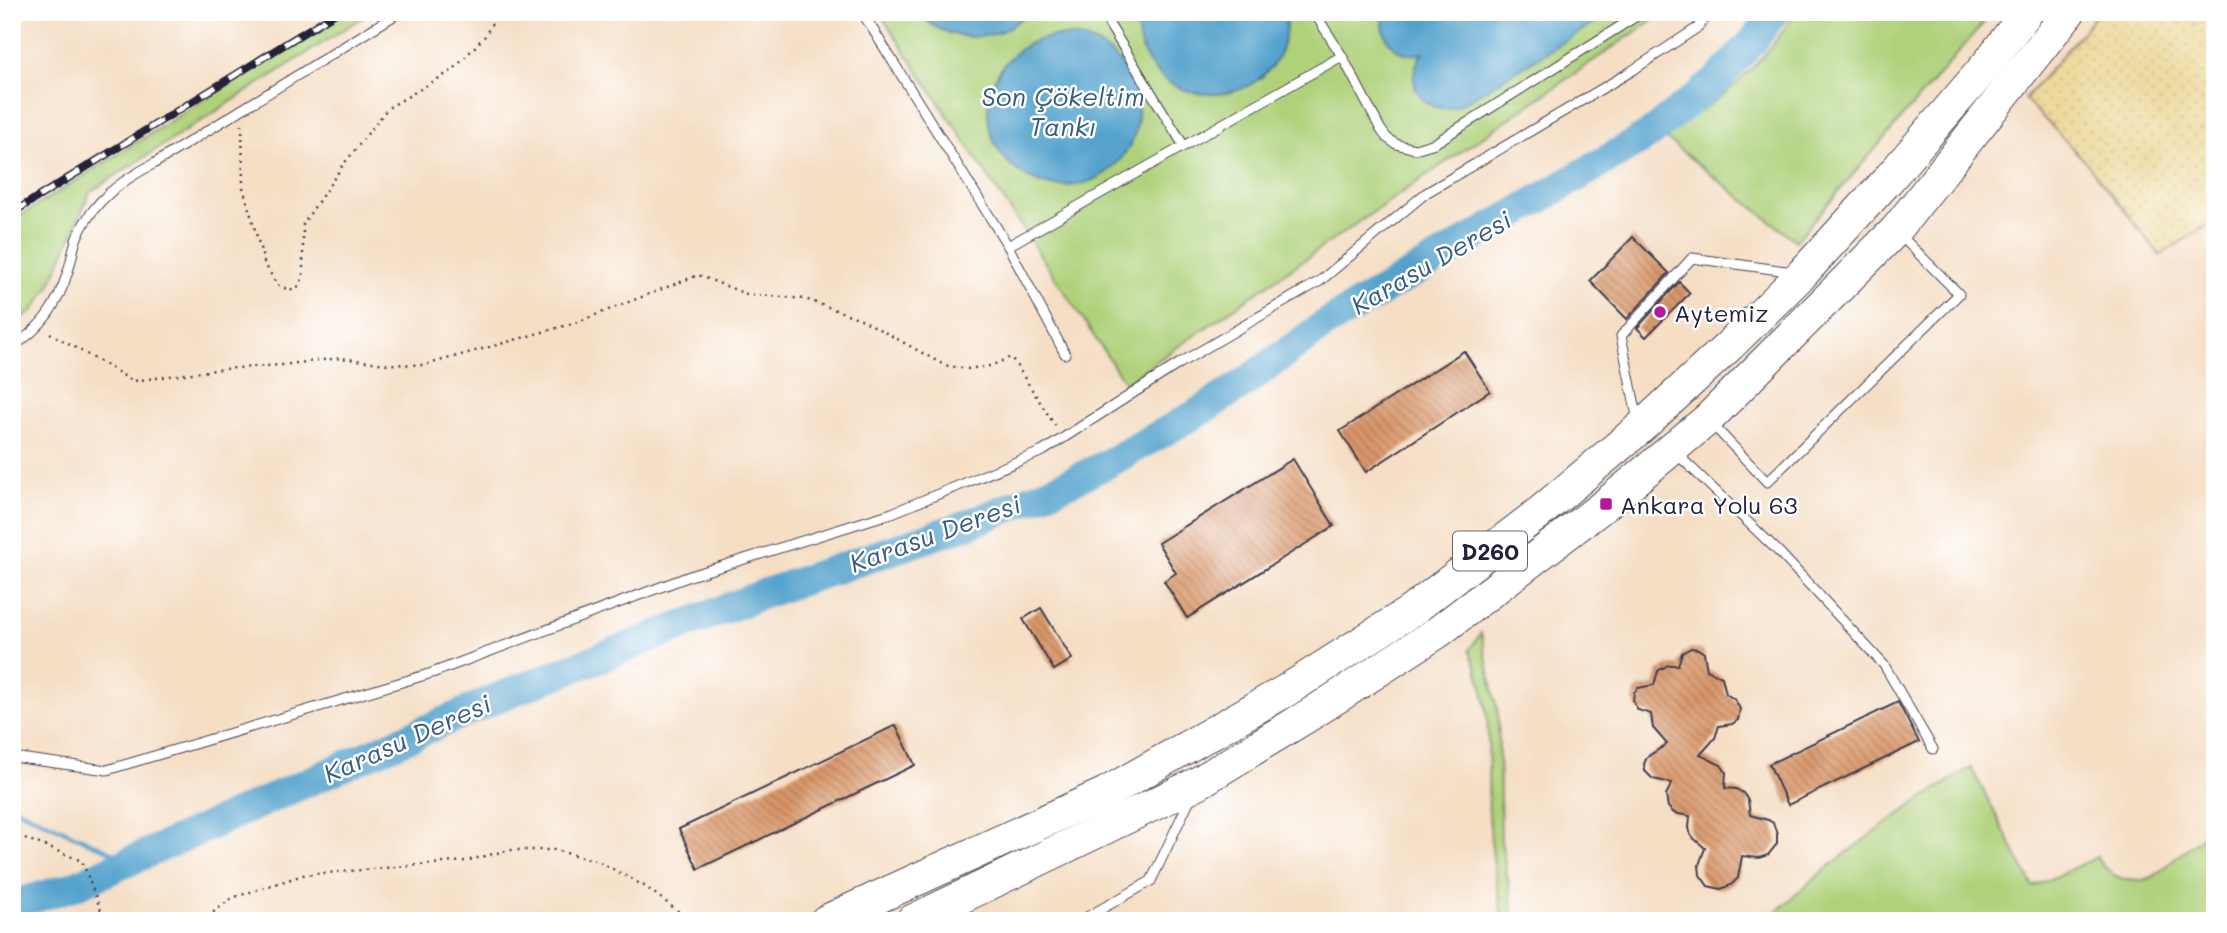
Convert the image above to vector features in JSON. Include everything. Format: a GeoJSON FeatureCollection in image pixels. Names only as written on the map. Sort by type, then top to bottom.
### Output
{"type":"FeatureCollection","features":[{"type":"Feature","properties":{"kind":"highway","name":"D260"},"geometry":{"type":"LineString","coordinates":[[912,921],[1198,783],[1438,632],[1587,519],[1708,419],[1896,230],[2069,12]]}},
{"type":"Feature","properties":{"kind":"highway","name":"D260"},"geometry":{"type":"LineString","coordinates":[[826,921],[1106,793],[1287,690],[1411,611],[1539,513],[1640,428],[1730,345],[1802,274],[1887,181],[2018,24]]}},
{"type":"Feature","properties":{"kind":"highway"},"geometry":{"type":"LineString","coordinates":[[2018,24],[2005,48],[2006,56],[2010,62],[2021,63],[2032,59]]}},
{"type":"Feature","properties":{"kind":"lane"},"geometry":{"type":"LineString","coordinates":[[12,347],[39,327],[58,301],[78,236],[96,205],[123,180],[400,12]]}},
{"type":"Feature","properties":{"kind":"lane"},"geometry":{"type":"LineString","coordinates":[[862,12],[1008,246],[1065,354]]}},
{"type":"Feature","properties":{"kind":"lane"},"geometry":{"type":"LineString","coordinates":[[1314,12],[1342,56],[1381,130],[1387,138],[1405,148],[1426,147],[1643,12]]}},
{"type":"Feature","properties":{"kind":"lane"},"geometry":{"type":"LineString","coordinates":[[12,757],[107,770],[406,681],[690,576],[892,513],[1043,452],[1180,363],[1320,281],[1426,193],[1630,72],[1697,28],[1711,12]]}},
{"type":"Feature","properties":{"kind":"lane"},"geometry":{"type":"LineString","coordinates":[[1109,24],[1184,146]]}},
{"type":"Feature","properties":{"kind":"lane"},"geometry":{"type":"LineString","coordinates":[[1008,246],[1342,56]]}},
{"type":"Feature","properties":{"kind":"lane"},"geometry":{"type":"LineString","coordinates":[[1708,419],[1766,482],[1959,294],[1896,230]]}},
{"type":"Feature","properties":{"kind":"lane"},"geometry":{"type":"LineString","coordinates":[[1640,428],[1621,336],[1692,258],[1802,274]]}},
{"type":"Feature","properties":{"kind":"lane"},"geometry":{"type":"LineString","coordinates":[[1673,450],[1779,552],[1884,665],[1933,749]]}},
{"type":"Feature","properties":{"kind":"lane"},"geometry":{"type":"LineString","coordinates":[[1080,921],[1151,881],[1198,783]]}},
{"type":"Feature","properties":{"kind":"path"},"geometry":{"type":"LineString","coordinates":[[242,110],[243,187],[264,262],[277,285],[290,290],[299,285],[303,277],[303,224],[343,165],[388,108],[453,70],[485,36],[498,12]]}},
{"type":"Feature","properties":{"kind":"path"},"geometry":{"type":"LineString","coordinates":[[39,327],[133,381],[340,358],[387,364],[425,365],[575,324],[639,296],[698,275],[746,294],[805,299],[861,319],[944,365],[979,368],[1011,356],[1063,439]]}},
{"type":"Feature","properties":{"kind":"path"},"geometry":{"type":"LineString","coordinates":[[12,833],[82,861],[105,921]]}},
{"type":"Feature","properties":{"kind":"path"},"geometry":{"type":"LineString","coordinates":[[202,921],[232,898],[303,875],[466,861],[509,850],[554,850],[598,861],[646,887],[691,921]]}},
{"type":"Feature","properties":{"kind":"path"},"geometry":{"type":"LineString","coordinates":[[121,921],[127,921]]}},
{"type":"Feature","properties":{"kind":"green space"},"geometry":{"type":"Polygon","coordinates":[[[343,12],[371,12],[90,192],[49,288],[33,310],[12,326],[12,221],[343,12]]]}},
{"type":"Feature","properties":{"kind":"green space"},"geometry":{"type":"Polygon","coordinates":[[[879,12],[1664,12],[1125,383],[879,12]]]}},
{"type":"Feature","properties":{"kind":"green space"},"geometry":{"type":"Polygon","coordinates":[[[1795,12],[1993,12],[1796,241],[1661,135],[1720,98],[1737,83],[1768,50],[1795,12]]]}},
{"type":"Feature","properties":{"kind":"green space"},"geometry":{"type":"Polygon","coordinates":[[[1481,633],[1498,713],[1501,840],[1515,921],[1503,921],[1492,854],[1486,711],[1483,691],[1469,650],[1481,633]]]}},
{"type":"Feature","properties":{"kind":"green space"},"geometry":{"type":"Polygon","coordinates":[[[1971,767],[2033,887],[2097,857],[2108,870],[2121,878],[2136,881],[2153,877],[2215,826],[2215,921],[1767,921],[1814,878],[1865,839],[1971,767]]]}},
{"type":"Feature","properties":{"kind":"sand"},"geometry":{"type":"Polygon","coordinates":[[[2099,12],[2215,12],[2215,221],[2160,255],[2084,160],[2025,99],[2099,12]]]}},
{"type":"Feature","properties":{"kind":"water","name":"Son Çökeltim Tankı"},"geometry":{"type":"Polygon","coordinates":[[[917,12],[1027,12],[1002,31],[972,37],[943,30],[929,23],[917,12]]]}},
{"type":"Feature","properties":{"kind":"water","name":"Son Çökeltim Tankı"},"geometry":{"type":"Polygon","coordinates":[[[1138,12],[1286,12],[1281,48],[1265,74],[1240,89],[1211,94],[1182,89],[1158,73],[1142,48],[1138,12]]]}},
{"type":"Feature","properties":{"kind":"water"},"geometry":{"type":"Polygon","coordinates":[[[1384,12],[1612,12],[1472,98],[1447,108],[1436,107],[1421,97],[1414,80],[1418,61],[1423,53],[1405,53],[1392,44],[1384,30],[1384,12]]]}},
{"type":"Feature","properties":{"kind":"water","name":"Son Çökeltim Tankı"},"geometry":{"type":"Polygon","coordinates":[[[1063,36],[1092,42],[1116,58],[1132,82],[1138,111],[1132,140],[1116,164],[1092,180],[1063,186],[1034,180],[1010,164],[994,140],[988,111],[994,82],[1010,58],[1034,42],[1063,36]]]}},
{"type":"Feature","properties":{"kind":"building"},"geometry":{"type":"Polygon","coordinates":[[[1633,237],[1669,273],[1627,319],[1590,281],[1633,237]]]}},
{"type":"Feature","properties":{"kind":"building"},"geometry":{"type":"Polygon","coordinates":[[[1679,282],[1690,293],[1646,337],[1637,328],[1679,282]]]}},
{"type":"Feature","properties":{"kind":"building"},"geometry":{"type":"Polygon","coordinates":[[[1464,351],[1490,391],[1366,472],[1340,431],[1464,351]]]}},
{"type":"Feature","properties":{"kind":"building"},"geometry":{"type":"Polygon","coordinates":[[[1293,459],[1334,526],[1187,618],[1164,581],[1176,573],[1158,543],[1293,459]]]}},
{"type":"Feature","properties":{"kind":"building"},"geometry":{"type":"Polygon","coordinates":[[[1041,608],[1072,659],[1054,670],[1023,619],[1041,608]]]}},
{"type":"Feature","properties":{"kind":"building"},"geometry":{"type":"Polygon","coordinates":[[[1691,648],[1704,653],[1707,670],[1722,677],[1726,694],[1735,700],[1740,709],[1738,720],[1719,726],[1715,738],[1700,755],[1721,765],[1726,772],[1725,788],[1743,793],[1748,800],[1750,815],[1773,823],[1777,834],[1777,844],[1768,855],[1759,858],[1742,856],[1738,878],[1721,889],[1708,886],[1700,875],[1699,865],[1705,848],[1691,836],[1690,816],[1674,813],[1668,807],[1666,795],[1672,783],[1653,779],[1645,771],[1647,757],[1667,744],[1653,728],[1651,714],[1638,710],[1633,701],[1638,688],[1654,685],[1658,671],[1668,665],[1678,665],[1682,653],[1691,648]]]}},
{"type":"Feature","properties":{"kind":"building"},"geometry":{"type":"Polygon","coordinates":[[[1898,702],[1919,742],[1788,805],[1769,764],[1898,702]]]}},
{"type":"Feature","properties":{"kind":"building"},"geometry":{"type":"Polygon","coordinates":[[[896,725],[915,765],[698,869],[679,829],[896,725]]]}},
{"type":"Feature","properties":{"kind":"waterway","name":"Karasu Deresi"},"geometry":{"type":"LineString","coordinates":[[12,905],[74,886],[506,694],[766,593],[971,523],[1105,465],[1240,386],[1324,325],[1647,136],[1717,80],[1754,40],[1774,12]]}},
{"type":"Feature","properties":{"kind":"waterway"},"geometry":{"type":"LineString","coordinates":[[12,807],[131,861]]}},
{"type":"Feature","properties":{"kind":"railway"},"geometry":{"type":"LineString","coordinates":[[12,213],[337,12]]}},
{"type":"Feature","properties":{"kind":"place","name":"Aytemiz"},"geometry":{"type":"Point","coordinates":[1660,312]}},
{"type":"Feature","properties":{"kind":"place","name":"Ankara Yolu 63"},"geometry":{"type":"Point","coordinates":[1606,504]}}]}
